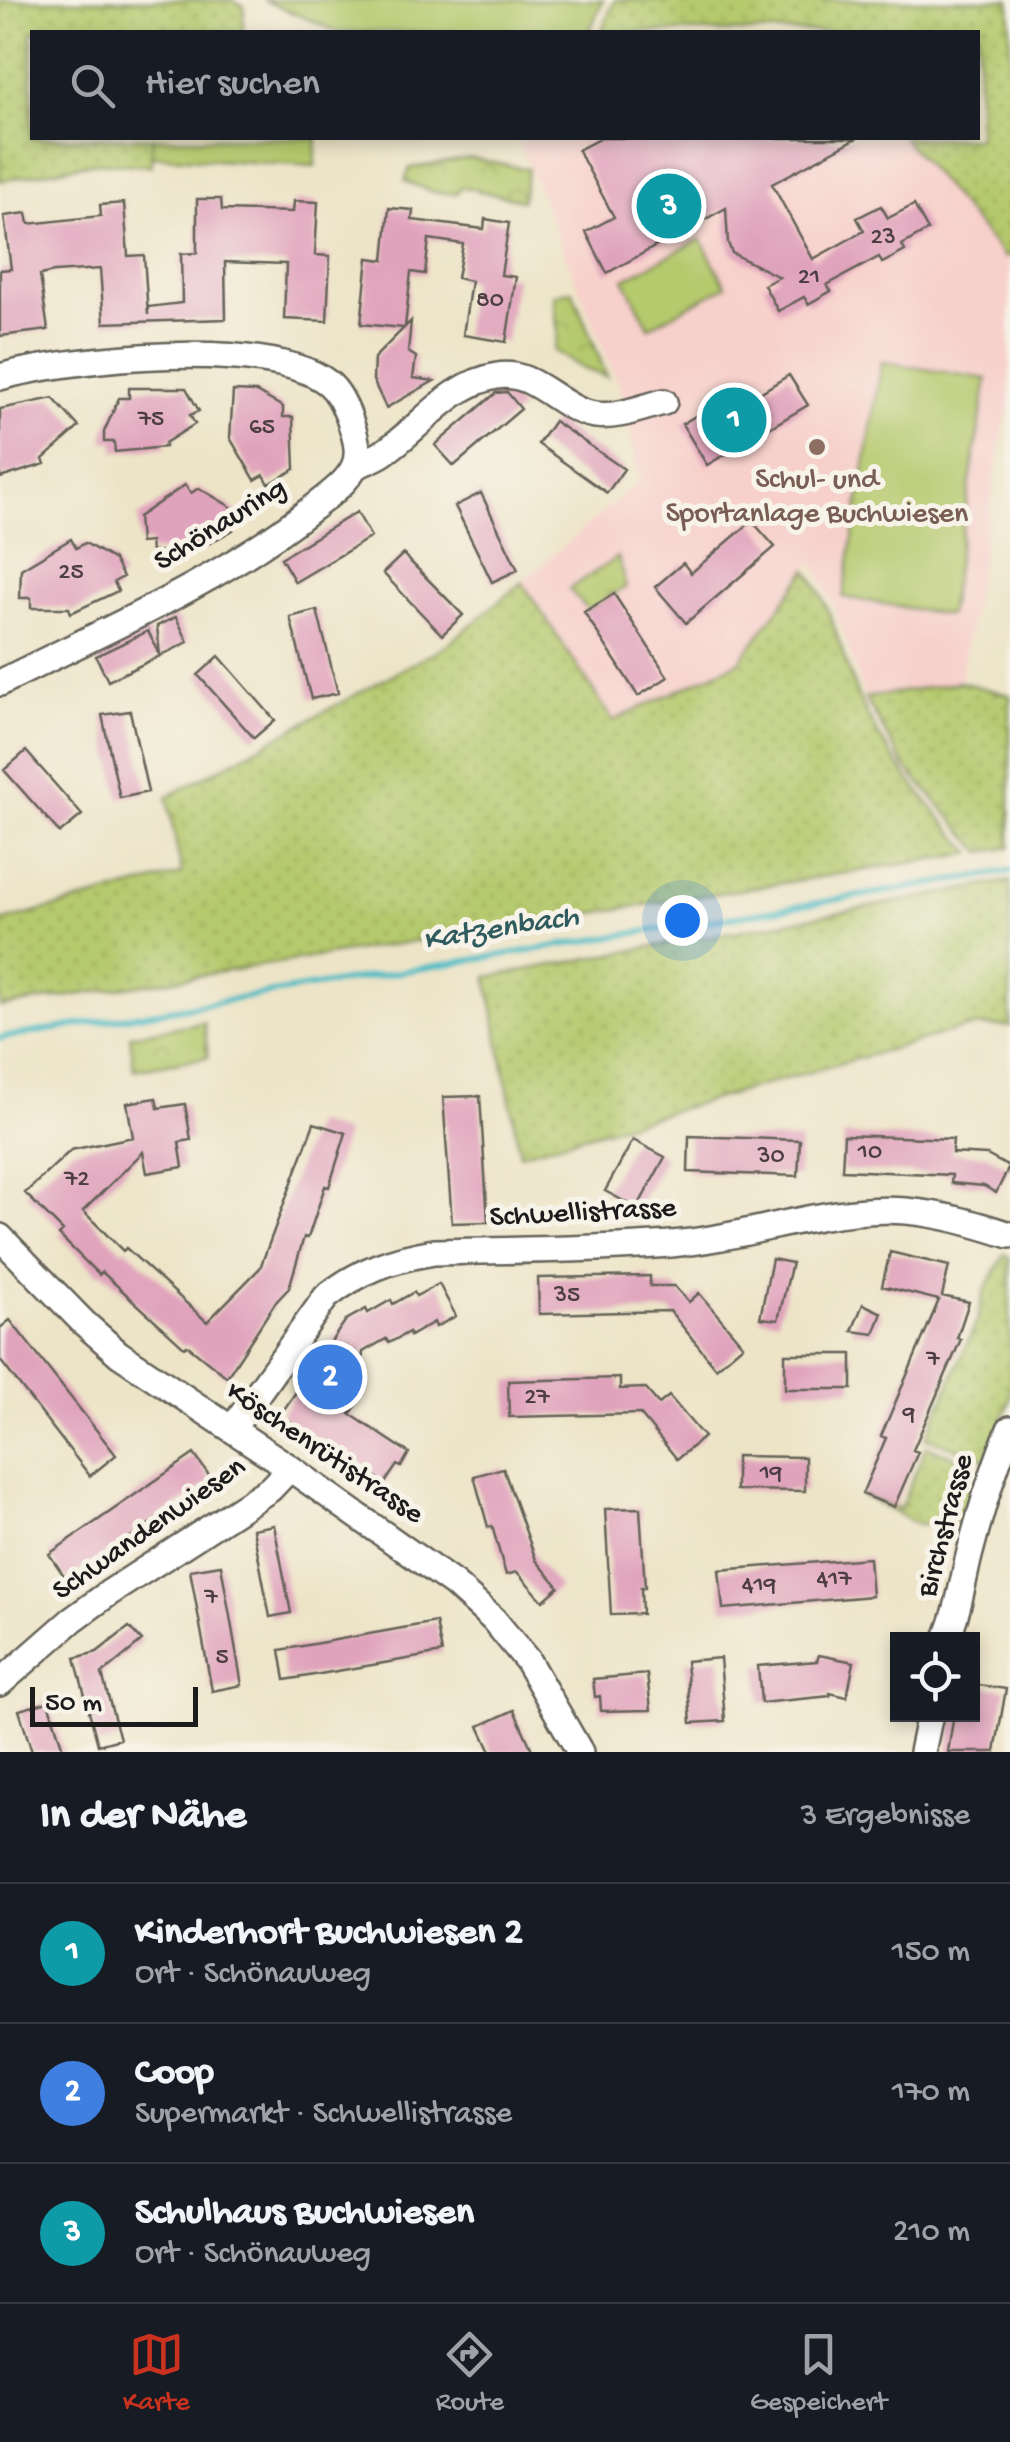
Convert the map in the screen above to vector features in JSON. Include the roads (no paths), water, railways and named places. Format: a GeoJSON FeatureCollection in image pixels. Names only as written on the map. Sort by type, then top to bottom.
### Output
{"type":"FeatureCollection","features":[{"type":"Feature","properties":{"kind":"street"},"geometry":{"type":"LineString","coordinates":[[0,377],[68,362],[116,357],[227,358],[296,368],[329,384],[342,399],[357,448],[354,467]]}},
{"type":"Feature","properties":{"kind":"street","name":"Schönauring"},"geometry":{"type":"LineString","coordinates":[[0,683],[250,554],[330,494],[354,467],[382,454],[458,391],[480,379],[503,374],[528,380],[570,406],[600,416],[664,402]]}},
{"type":"Feature","properties":{"kind":"street","name":"Schwellistrasse"},"geometry":{"type":"LineString","coordinates":[[232,1430],[326,1297],[372,1268],[400,1258],[434,1252],[673,1244],[841,1214],[904,1211],[958,1219],[1010,1235]]}},
{"type":"Feature","properties":{"kind":"street","name":"Köschenrütistrasse"},"geometry":{"type":"LineString","coordinates":[[0,1237],[120,1354],[454,1584],[493,1619],[527,1660],[580,1752]]}},
{"type":"Feature","properties":{"kind":"street","name":"Birchstrasse"},"geometry":{"type":"LineString","coordinates":[[950,1632],[988,1486],[1010,1429]]}},
{"type":"Feature","properties":{"kind":"street","name":"Schwandenwiesen"},"geometry":{"type":"LineString","coordinates":[[0,1684],[72,1620],[270,1488],[290,1468]]}},
{"type":"Feature","properties":{"kind":"street"},"geometry":{"type":"LineString","coordinates":[[922,1752],[928,1722]]}},
{"type":"Feature","properties":{"kind":"waterway","name":"Katzenbach"},"geometry":{"type":"LineString","coordinates":[[0,1038],[1010,871]]}},
{"type":"Feature","properties":{"kind":"place","name":"Schulhaus Buchwiesen"},"geometry":{"type":"Point","coordinates":[669,206]}},
{"type":"Feature","properties":{"kind":"place","name":"Kinderhort Buchwiesen 2"},"geometry":{"type":"Point","coordinates":[734,420]}},
{"type":"Feature","properties":{"kind":"place","name":"Schul- und Sportanlage Buchwiesen"},"geometry":{"type":"Point","coordinates":[817,447]}},
{"type":"Feature","properties":{"kind":"place","name":"Coop"},"geometry":{"type":"Point","coordinates":[330,1377]}}]}
